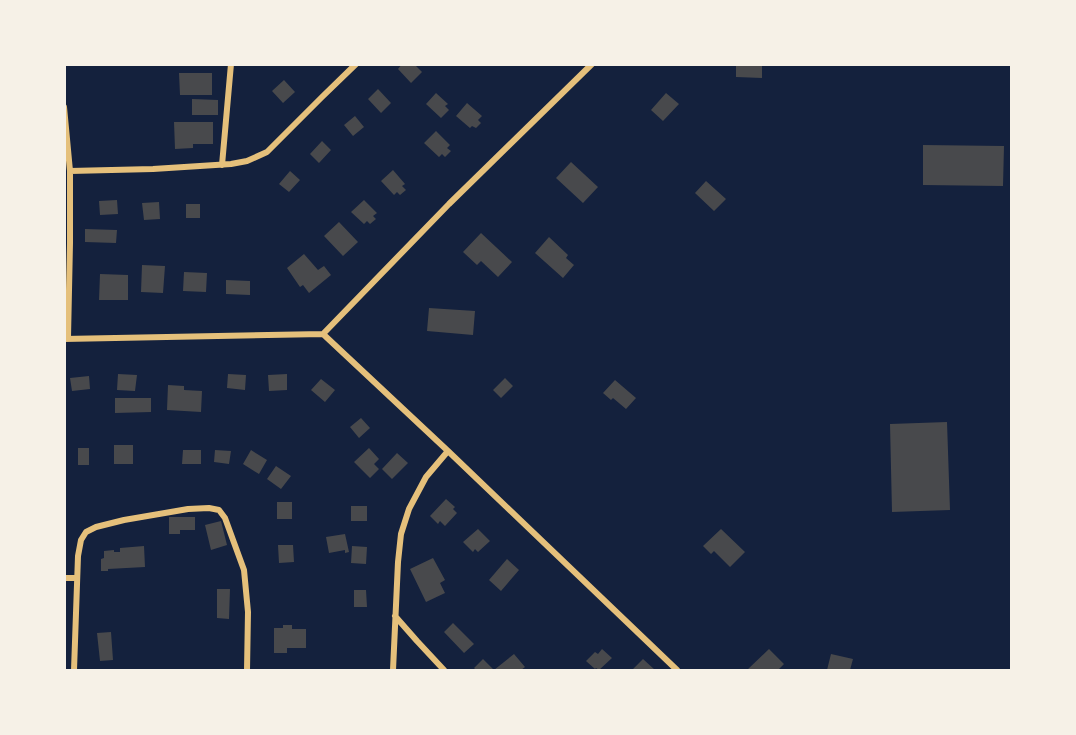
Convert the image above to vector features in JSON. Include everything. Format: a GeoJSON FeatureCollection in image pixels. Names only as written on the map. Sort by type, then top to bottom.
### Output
{"type":"FeatureCollection","features":[{"type":"Feature","properties":{"kind":"street"},"geometry":{"type":"LineString","coordinates":[[222,165],[231,64]]}},
{"type":"Feature","properties":{"kind":"street"},"geometry":{"type":"LineString","coordinates":[[70,171],[247,162],[267,152],[356,64]]}},
{"type":"Feature","properties":{"kind":"street"},"geometry":{"type":"LineString","coordinates":[[323,334],[449,204],[592,64]]}},
{"type":"Feature","properties":{"kind":"street"},"geometry":{"type":"LineString","coordinates":[[64,107],[70,171],[66,339],[323,334],[677,670]]}},
{"type":"Feature","properties":{"kind":"street"},"geometry":{"type":"LineString","coordinates":[[393,670],[401,534],[409,509],[426,477],[448,451]]}},
{"type":"Feature","properties":{"kind":"street"},"geometry":{"type":"LineString","coordinates":[[74,670],[78,556],[81,540],[87,532],[96,527],[124,520],[188,509],[209,508],[219,510],[225,518],[244,570],[248,612],[247,670]]}},
{"type":"Feature","properties":{"kind":"street"},"geometry":{"type":"LineString","coordinates":[[64,578],[77,578]]}},
{"type":"Feature","properties":{"kind":"street"},"geometry":{"type":"LineString","coordinates":[[395,616],[444,670]]}},
{"type":"Feature","properties":{"kind":"building"},"geometry":{"type":"Polygon","coordinates":[[[402,64],[414,64],[422,72],[411,83],[398,69],[402,64]]]}},
{"type":"Feature","properties":{"kind":"building"},"geometry":{"type":"Polygon","coordinates":[[[736,64],[762,64],[762,78],[736,77],[736,64]]]}},
{"type":"Feature","properties":{"kind":"building"},"geometry":{"type":"Polygon","coordinates":[[[179,73],[212,73],[212,95],[180,95],[179,73]]]}},
{"type":"Feature","properties":{"kind":"building"},"geometry":{"type":"Polygon","coordinates":[[[284,80],[295,92],[283,103],[272,91],[284,80]]]}},
{"type":"Feature","properties":{"kind":"building"},"geometry":{"type":"Polygon","coordinates":[[[378,89],[391,103],[381,113],[368,99],[378,89]]]}},
{"type":"Feature","properties":{"kind":"building"},"geometry":{"type":"Polygon","coordinates":[[[436,93],[448,104],[445,106],[449,110],[441,118],[426,104],[436,93]]]}},
{"type":"Feature","properties":{"kind":"building"},"geometry":{"type":"Polygon","coordinates":[[[666,93],[679,104],[663,121],[651,110],[666,93]]]}},
{"type":"Feature","properties":{"kind":"building"},"geometry":{"type":"Polygon","coordinates":[[[192,99],[218,100],[218,115],[192,115],[192,99]]]}},
{"type":"Feature","properties":{"kind":"building"},"geometry":{"type":"Polygon","coordinates":[[[467,103],[482,116],[478,120],[481,123],[476,128],[472,126],[470,128],[456,116],[467,103]]]}},
{"type":"Feature","properties":{"kind":"building"},"geometry":{"type":"Polygon","coordinates":[[[355,116],[364,127],[353,136],[344,125],[355,116]]]}},
{"type":"Feature","properties":{"kind":"building"},"geometry":{"type":"Polygon","coordinates":[[[174,122],[213,122],[213,144],[193,144],[193,148],[175,149],[174,122]]]}},
{"type":"Feature","properties":{"kind":"building"},"geometry":{"type":"Polygon","coordinates":[[[436,131],[450,145],[447,148],[451,151],[445,157],[442,154],[439,157],[424,143],[436,131]]]}},
{"type":"Feature","properties":{"kind":"building"},"geometry":{"type":"Polygon","coordinates":[[[322,141],[331,150],[319,163],[310,154],[322,141]]]}},
{"type":"Feature","properties":{"kind":"building"},"geometry":{"type":"Polygon","coordinates":[[[923,145],[1004,146],[1003,186],[923,185],[923,145]]]}},
{"type":"Feature","properties":{"kind":"building"},"geometry":{"type":"Polygon","coordinates":[[[571,162],[598,187],[583,203],[556,178],[571,162]]]}},
{"type":"Feature","properties":{"kind":"building"},"geometry":{"type":"Polygon","coordinates":[[[393,170],[405,184],[402,186],[406,190],[400,195],[397,192],[394,195],[381,181],[393,170]]]}},
{"type":"Feature","properties":{"kind":"building"},"geometry":{"type":"Polygon","coordinates":[[[290,171],[300,180],[289,192],[279,184],[290,171]]]}},
{"type":"Feature","properties":{"kind":"building"},"geometry":{"type":"Polygon","coordinates":[[[706,181],[726,199],[714,211],[695,193],[706,181]]]}},
{"type":"Feature","properties":{"kind":"building"},"geometry":{"type":"Polygon","coordinates":[[[117,200],[118,214],[100,215],[99,201],[117,200]]]}},
{"type":"Feature","properties":{"kind":"building"},"geometry":{"type":"Polygon","coordinates":[[[364,200],[377,213],[373,216],[376,219],[370,224],[367,221],[364,224],[351,212],[364,200]]]}},
{"type":"Feature","properties":{"kind":"building"},"geometry":{"type":"Polygon","coordinates":[[[159,202],[160,219],[144,220],[142,203],[159,202]]]}},
{"type":"Feature","properties":{"kind":"building"},"geometry":{"type":"Polygon","coordinates":[[[186,204],[200,204],[200,218],[186,218],[186,204]]]}},
{"type":"Feature","properties":{"kind":"building"},"geometry":{"type":"Polygon","coordinates":[[[339,222],[358,242],[343,256],[324,236],[339,222]]]}},
{"type":"Feature","properties":{"kind":"building"},"geometry":{"type":"Polygon","coordinates":[[[85,229],[117,230],[116,243],[85,242],[85,229]]]}},
{"type":"Feature","properties":{"kind":"building"},"geometry":{"type":"Polygon","coordinates":[[[481,233],[512,262],[498,277],[481,261],[477,265],[463,252],[481,233]]]}},
{"type":"Feature","properties":{"kind":"building"},"geometry":{"type":"Polygon","coordinates":[[[549,237],[568,255],[566,258],[574,265],[563,278],[535,253],[549,237]]]}},
{"type":"Feature","properties":{"kind":"building"},"geometry":{"type":"Polygon","coordinates":[[[304,254],[318,270],[324,266],[331,275],[309,293],[303,285],[300,287],[287,268],[304,254]]]}},
{"type":"Feature","properties":{"kind":"building"},"geometry":{"type":"Polygon","coordinates":[[[142,265],[165,266],[163,293],[141,292],[142,265]]]}},
{"type":"Feature","properties":{"kind":"building"},"geometry":{"type":"Polygon","coordinates":[[[184,272],[207,273],[206,292],[183,291],[184,272]]]}},
{"type":"Feature","properties":{"kind":"building"},"geometry":{"type":"Polygon","coordinates":[[[100,274],[128,275],[128,300],[99,300],[100,274]]]}},
{"type":"Feature","properties":{"kind":"building"},"geometry":{"type":"Polygon","coordinates":[[[226,280],[250,281],[250,295],[226,294],[226,280]]]}},
{"type":"Feature","properties":{"kind":"building"},"geometry":{"type":"Polygon","coordinates":[[[429,308],[475,311],[473,335],[427,331],[429,308]]]}},
{"type":"Feature","properties":{"kind":"building"},"geometry":{"type":"Polygon","coordinates":[[[118,374],[137,375],[135,391],[117,390],[118,374]]]}},
{"type":"Feature","properties":{"kind":"building"},"geometry":{"type":"Polygon","coordinates":[[[228,374],[246,375],[245,390],[227,388],[228,374]]]}},
{"type":"Feature","properties":{"kind":"building"},"geometry":{"type":"Polygon","coordinates":[[[287,374],[287,390],[269,391],[268,375],[287,374]]]}},
{"type":"Feature","properties":{"kind":"building"},"geometry":{"type":"Polygon","coordinates":[[[89,376],[90,389],[72,391],[70,378],[89,376]]]}},
{"type":"Feature","properties":{"kind":"building"},"geometry":{"type":"Polygon","coordinates":[[[505,378],[513,386],[501,398],[493,390],[505,378]]]}},
{"type":"Feature","properties":{"kind":"building"},"geometry":{"type":"Polygon","coordinates":[[[321,379],[335,390],[325,402],[311,390],[321,379]]]}},
{"type":"Feature","properties":{"kind":"building"},"geometry":{"type":"Polygon","coordinates":[[[615,380],[636,398],[626,409],[603,393],[615,380]]]}},
{"type":"Feature","properties":{"kind":"building"},"geometry":{"type":"Polygon","coordinates":[[[168,385],[184,386],[184,390],[202,391],[201,412],[167,410],[168,385]]]}},
{"type":"Feature","properties":{"kind":"building"},"geometry":{"type":"Polygon","coordinates":[[[115,398],[151,398],[151,412],[115,413],[115,398]]]}},
{"type":"Feature","properties":{"kind":"building"},"geometry":{"type":"Polygon","coordinates":[[[361,418],[370,428],[359,438],[350,427],[361,418]]]}},
{"type":"Feature","properties":{"kind":"building"},"geometry":{"type":"Polygon","coordinates":[[[947,422],[950,510],[892,512],[890,424],[947,422]]]}},
{"type":"Feature","properties":{"kind":"building"},"geometry":{"type":"Polygon","coordinates":[[[114,445],[133,445],[133,464],[114,464],[114,445]]]}},
{"type":"Feature","properties":{"kind":"building"},"geometry":{"type":"Polygon","coordinates":[[[78,448],[89,448],[89,465],[78,465],[78,448]]]}},
{"type":"Feature","properties":{"kind":"building"},"geometry":{"type":"Polygon","coordinates":[[[369,448],[379,459],[374,464],[379,469],[370,478],[354,462],[369,448]]]}},
{"type":"Feature","properties":{"kind":"building"},"geometry":{"type":"Polygon","coordinates":[[[183,450],[201,450],[201,464],[182,464],[183,450]]]}},
{"type":"Feature","properties":{"kind":"building"},"geometry":{"type":"Polygon","coordinates":[[[215,450],[231,451],[229,464],[214,462],[215,450]]]}},
{"type":"Feature","properties":{"kind":"building"},"geometry":{"type":"Polygon","coordinates":[[[251,450],[267,460],[259,474],[243,464],[251,450]]]}},
{"type":"Feature","properties":{"kind":"building"},"geometry":{"type":"Polygon","coordinates":[[[397,453],[408,463],[392,479],[382,469],[397,453]]]}},
{"type":"Feature","properties":{"kind":"building"},"geometry":{"type":"Polygon","coordinates":[[[276,466],[291,476],[281,489],[267,479],[276,466]]]}},
{"type":"Feature","properties":{"kind":"building"},"geometry":{"type":"Polygon","coordinates":[[[446,499],[455,507],[453,509],[457,513],[445,526],[440,521],[438,524],[430,516],[446,499]]]}},
{"type":"Feature","properties":{"kind":"building"},"geometry":{"type":"Polygon","coordinates":[[[277,502],[292,502],[292,519],[277,519],[277,502]]]}},
{"type":"Feature","properties":{"kind":"building"},"geometry":{"type":"Polygon","coordinates":[[[351,506],[367,506],[367,521],[351,521],[351,506]]]}},
{"type":"Feature","properties":{"kind":"building"},"geometry":{"type":"Polygon","coordinates":[[[169,517],[195,517],[195,530],[180,530],[180,534],[169,534],[169,517]]]}},
{"type":"Feature","properties":{"kind":"building"},"geometry":{"type":"Polygon","coordinates":[[[221,521],[227,545],[211,550],[205,525],[221,521]]]}},
{"type":"Feature","properties":{"kind":"building"},"geometry":{"type":"Polygon","coordinates":[[[478,529],[490,541],[478,552],[475,549],[473,552],[463,542],[478,529]]]}},
{"type":"Feature","properties":{"kind":"building"},"geometry":{"type":"Polygon","coordinates":[[[721,529],[745,552],[730,567],[714,551],[711,554],[703,546],[721,529]]]}},
{"type":"Feature","properties":{"kind":"building"},"geometry":{"type":"Polygon","coordinates":[[[345,534],[349,552],[345,553],[345,550],[329,553],[326,537],[345,534]]]}},
{"type":"Feature","properties":{"kind":"building"},"geometry":{"type":"Polygon","coordinates":[[[278,545],[293,545],[294,562],[279,563],[278,545]]]}},
{"type":"Feature","properties":{"kind":"building"},"geometry":{"type":"Polygon","coordinates":[[[144,546],[145,567],[101,571],[104,551],[120,552],[120,548],[144,546]]]}},
{"type":"Feature","properties":{"kind":"building"},"geometry":{"type":"Polygon","coordinates":[[[352,546],[367,547],[366,564],[351,563],[352,546]]]}},
{"type":"Feature","properties":{"kind":"building"},"geometry":{"type":"Polygon","coordinates":[[[433,558],[445,580],[440,583],[445,593],[426,602],[410,569],[433,558]]]}},
{"type":"Feature","properties":{"kind":"building"},"geometry":{"type":"Polygon","coordinates":[[[507,559],[519,570],[501,591],[489,580],[507,559]]]}},
{"type":"Feature","properties":{"kind":"building"},"geometry":{"type":"Polygon","coordinates":[[[217,589],[230,589],[229,619],[217,618],[217,589]]]}},
{"type":"Feature","properties":{"kind":"building"},"geometry":{"type":"Polygon","coordinates":[[[354,590],[366,590],[367,607],[354,607],[354,590]]]}},
{"type":"Feature","properties":{"kind":"building"},"geometry":{"type":"Polygon","coordinates":[[[453,623],[474,644],[464,653],[444,632],[453,623]]]}},
{"type":"Feature","properties":{"kind":"building"},"geometry":{"type":"Polygon","coordinates":[[[283,625],[292,625],[292,629],[306,629],[306,648],[287,648],[287,653],[274,653],[274,628],[283,628],[283,625]]]}},
{"type":"Feature","properties":{"kind":"building"},"geometry":{"type":"Polygon","coordinates":[[[111,632],[113,660],[100,661],[97,633],[111,632]]]}},
{"type":"Feature","properties":{"kind":"building"},"geometry":{"type":"Polygon","coordinates":[[[602,649],[612,658],[599,670],[586,661],[602,649]]]}},
{"type":"Feature","properties":{"kind":"building"},"geometry":{"type":"Polygon","coordinates":[[[769,649],[784,664],[778,670],[747,670],[769,649]]]}},
{"type":"Feature","properties":{"kind":"building"},"geometry":{"type":"Polygon","coordinates":[[[514,654],[525,667],[521,670],[494,670],[514,654]]]}},
{"type":"Feature","properties":{"kind":"building"},"geometry":{"type":"Polygon","coordinates":[[[831,654],[853,659],[850,670],[827,670],[831,654]]]}},
{"type":"Feature","properties":{"kind":"building"},"geometry":{"type":"Polygon","coordinates":[[[483,659],[493,669],[492,670],[474,668],[483,659]]]}},
{"type":"Feature","properties":{"kind":"building"},"geometry":{"type":"Polygon","coordinates":[[[643,659],[655,670],[632,670],[643,659]]]}}]}
